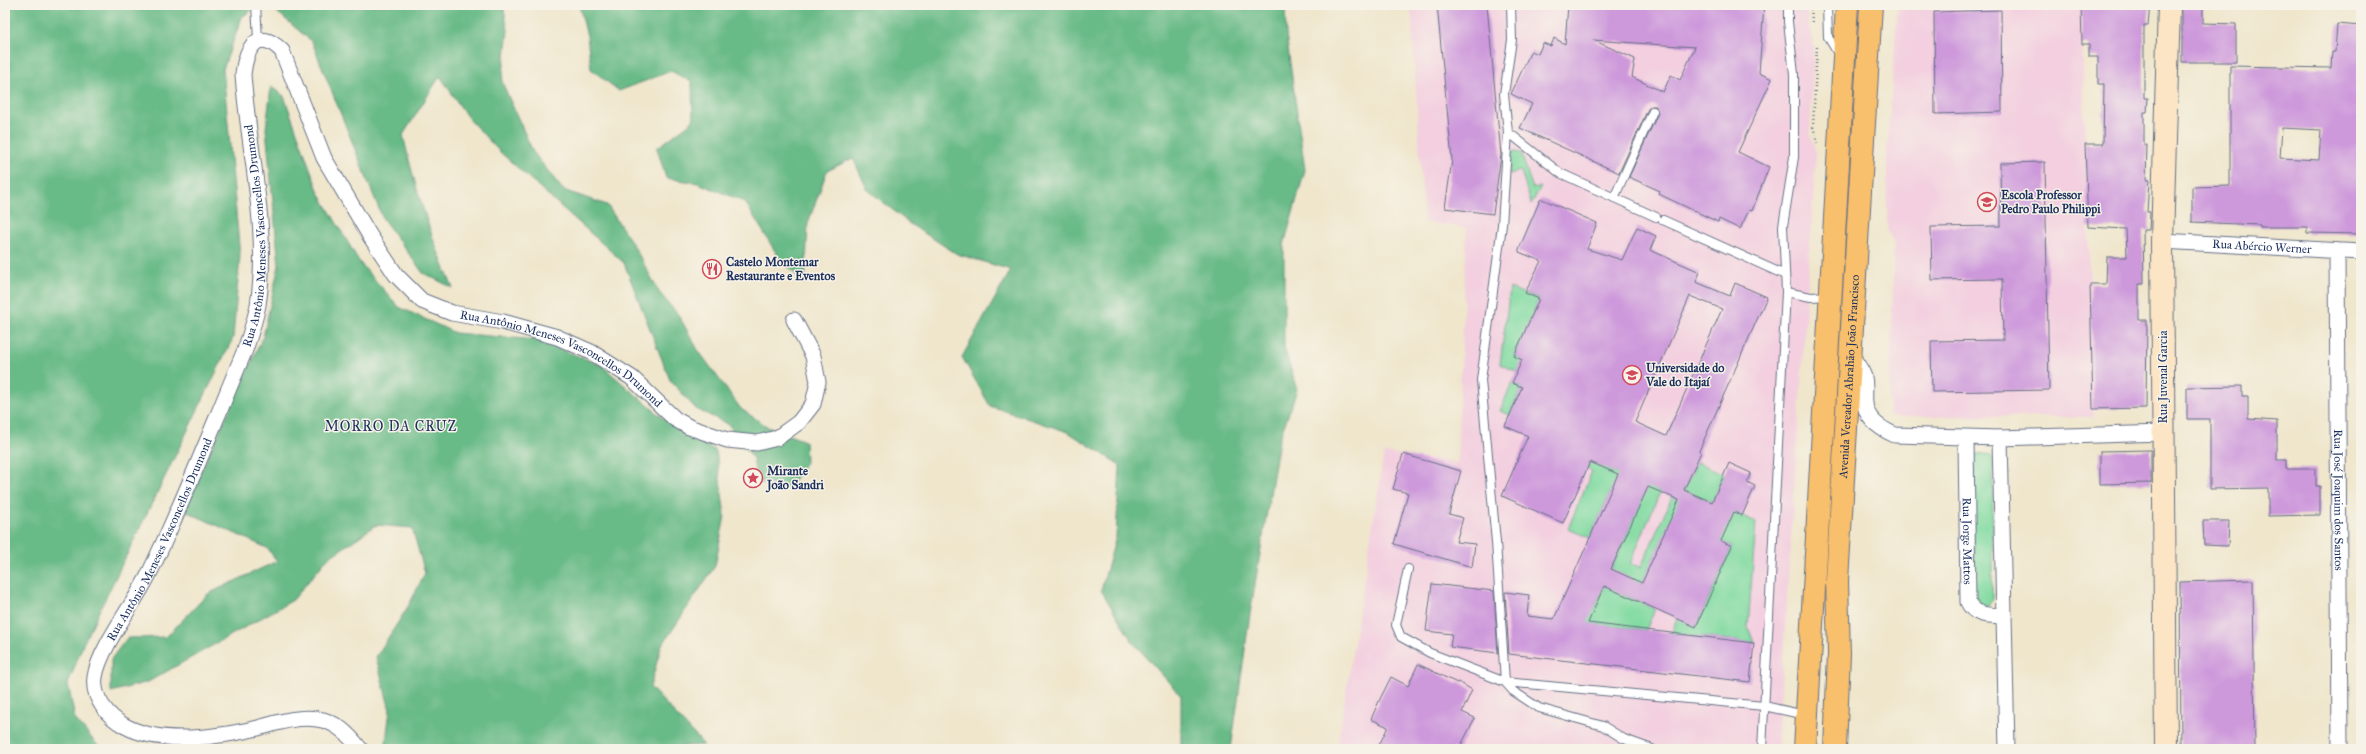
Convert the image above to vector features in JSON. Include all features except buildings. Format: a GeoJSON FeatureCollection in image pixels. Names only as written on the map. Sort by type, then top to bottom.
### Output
{"type":"FeatureCollection","features":[{"type":"Feature","properties":{"kind":"main road","name":"Avenida Vereador Abrahão João Francisco"},"geometry":{"type":"LineString","coordinates":[[1805,749],[1847,5]]}},
{"type":"Feature","properties":{"kind":"main road","name":"Avenida Vereador Abrahão João Francisco"},"geometry":{"type":"LineString","coordinates":[[1835,749],[1839,654],[1837,581],[1872,5]]}},
{"type":"Feature","properties":{"kind":"main road","name":"Rua Juvenal Garcia"},"geometry":{"type":"LineString","coordinates":[[2166,749],[2162,241],[2169,5]]}},
{"type":"Feature","properties":{"kind":"street","name":"Rua Antônio Meneses Vasconcellos Drumond"},"geometry":{"type":"LineString","coordinates":[[360,749],[349,735],[334,724],[318,719],[297,719],[205,738],[147,734],[126,727],[112,718],[96,695],[95,678],[101,659],[147,578],[168,532],[245,350],[255,320],[260,285],[260,232],[243,74],[245,60],[252,46],[258,40],[264,39],[274,43],[282,51],[324,158],[366,230],[392,269],[422,301],[452,313],[503,322],[557,337],[591,352],[632,378],[675,419],[689,427],[727,440],[756,443],[777,438],[799,422],[813,404],[818,382],[813,356],[794,320]]}},
{"type":"Feature","properties":{"kind":"street","name":"Rua Abércio Werner"},"geometry":{"type":"LineString","coordinates":[[2162,241],[2361,252]]}},
{"type":"Feature","properties":{"kind":"street","name":"Rua José Joaquim dos Santos"},"geometry":{"type":"LineString","coordinates":[[2337,251],[2340,749]]}},
{"type":"Feature","properties":{"kind":"street"},"geometry":{"type":"LineString","coordinates":[[1851,355],[1863,376],[1866,386],[1864,403],[1868,413],[1874,422],[1884,430],[1895,435],[2000,438],[2163,432]]}},
{"type":"Feature","properties":{"kind":"street","name":"Rua Jorge Mattos"},"geometry":{"type":"LineString","coordinates":[[1966,438],[1968,602],[1972,609],[1979,614],[2004,616]]}},
{"type":"Feature","properties":{"kind":"street"},"geometry":{"type":"LineString","coordinates":[[2000,438],[2007,749]]}},
{"type":"Feature","properties":{"kind":"lane"},"geometry":{"type":"LineString","coordinates":[[256,5],[258,40]]}},
{"type":"Feature","properties":{"kind":"lane"},"geometry":{"type":"LineString","coordinates":[[1511,5],[1512,40],[1504,94],[1508,132],[1502,225],[1481,380],[1496,542],[1504,682],[1513,691],[1539,708],[1603,726],[1624,739],[1652,749]]}},
{"type":"Feature","properties":{"kind":"lane"},"geometry":{"type":"LineString","coordinates":[[1762,749],[1786,292],[1783,226],[1794,157],[1794,74],[1788,22],[1788,5]]}},
{"type":"Feature","properties":{"kind":"lane"},"geometry":{"type":"LineString","coordinates":[[1827,5],[1828,37],[1844,63]]}},
{"type":"Feature","properties":{"kind":"lane"},"geometry":{"type":"LineString","coordinates":[[1614,198],[1652,111]]}},
{"type":"Feature","properties":{"kind":"lane"},"geometry":{"type":"LineString","coordinates":[[1508,132],[1560,173],[1785,275]]}},
{"type":"Feature","properties":{"kind":"lane"},"geometry":{"type":"LineString","coordinates":[[1786,292],[1812,298],[1830,296]]}},
{"type":"Feature","properties":{"kind":"lane"},"geometry":{"type":"LineString","coordinates":[[1408,569],[1396,625],[1401,637],[1430,654],[1504,682],[1764,706],[1806,714]]}},
{"type":"Feature","properties":{"kind":"shaded area","name":"Universidade do Vale do Itajaí"},"geometry":{"type":"Polygon","coordinates":[[[1411,5],[1807,5],[1807,16],[1814,48],[1810,132],[1816,154],[1777,749],[1337,749],[1384,453],[1457,463],[1467,228],[1424,222],[1411,5]]]}},
{"type":"Feature","properties":{"kind":"shaded area","name":"Escola Professor Pedro Paulo Philippi"},"geometry":{"type":"Polygon","coordinates":[[[1898,5],[2081,5],[2094,417],[1889,416],[1894,243],[1887,229],[1887,151],[1898,5]]]}},
{"type":"Feature","properties":{"kind":"green space"},"geometry":{"type":"Polygon","coordinates":[[[5,5],[259,5],[242,17],[223,69],[240,256],[233,338],[84,642],[68,684],[75,719],[101,749],[5,749],[5,5]]]}},
{"type":"Feature","properties":{"kind":"green space"},"geometry":{"type":"Polygon","coordinates":[[[269,5],[503,5],[508,30],[502,82],[533,152],[563,190],[607,205],[634,246],[659,292],[679,316],[698,350],[741,409],[768,427],[805,441],[806,462],[789,488],[757,482],[753,458],[728,424],[696,409],[670,380],[624,263],[500,152],[468,118],[440,76],[403,135],[424,213],[453,288],[423,273],[383,219],[312,42],[269,5]]]}},
{"type":"Feature","properties":{"kind":"green space"},"geometry":{"type":"Polygon","coordinates":[[[579,5],[1285,5],[1286,34],[1305,170],[1284,245],[1284,347],[1297,390],[1279,440],[1250,614],[1231,749],[1181,749],[1181,696],[1132,641],[1101,590],[1116,537],[1120,465],[1068,432],[990,406],[962,357],[1011,270],[957,254],[910,224],[867,189],[853,158],[827,171],[808,223],[805,284],[778,256],[745,202],[698,183],[666,178],[657,148],[693,121],[692,82],[671,71],[619,91],[591,69],[587,36],[579,5]]]}},
{"type":"Feature","properties":{"kind":"green space"},"geometry":{"type":"Polygon","coordinates":[[[271,87],[284,96],[319,193],[360,263],[399,307],[455,333],[537,340],[601,365],[663,418],[716,451],[725,516],[715,566],[661,647],[650,687],[704,745],[675,747],[670,749],[385,749],[390,710],[376,657],[409,605],[425,573],[412,528],[376,525],[327,559],[293,600],[148,682],[111,692],[111,659],[127,638],[166,637],[208,594],[277,561],[267,548],[183,510],[263,337],[279,265],[266,129],[271,87]]]}},
{"type":"Feature","properties":{"kind":"green space"},"geometry":{"type":"Polygon","coordinates":[[[1512,151],[1521,153],[1533,189],[1541,187],[1531,204],[1521,171],[1509,174],[1512,151]]]}},
{"type":"Feature","properties":{"kind":"green space"},"geometry":{"type":"Polygon","coordinates":[[[1510,288],[1539,299],[1514,356],[1532,364],[1517,372],[1500,364],[1510,288]]]}},
{"type":"Feature","properties":{"kind":"green space"},"geometry":{"type":"Polygon","coordinates":[[[1512,383],[1522,387],[1510,415],[1500,411],[1512,383]]]}},
{"type":"Feature","properties":{"kind":"green space"},"geometry":{"type":"Polygon","coordinates":[[[1977,455],[1991,455],[1993,461],[1992,599],[1987,608],[1974,604],[1973,458],[1977,455]]]}},
{"type":"Feature","properties":{"kind":"green space"},"geometry":{"type":"Polygon","coordinates":[[[1590,462],[1621,475],[1613,486],[1590,538],[1568,529],[1592,471],[1587,469],[1590,462]]]}},
{"type":"Feature","properties":{"kind":"green space"},"geometry":{"type":"Polygon","coordinates":[[[1697,462],[1724,474],[1712,502],[1684,490],[1697,462]]]}},
{"type":"Feature","properties":{"kind":"green space"},"geometry":{"type":"Polygon","coordinates":[[[1648,486],[1660,492],[1630,564],[1641,567],[1672,497],[1680,500],[1642,583],[1611,570],[1648,486]]]}},
{"type":"Feature","properties":{"kind":"green space"},"geometry":{"type":"Polygon","coordinates":[[[1734,512],[1756,522],[1748,627],[1754,643],[1672,633],[1677,617],[1697,626],[1732,546],[1710,537],[1734,512]]]}},
{"type":"Feature","properties":{"kind":"green space"},"geometry":{"type":"Polygon","coordinates":[[[1609,576],[1621,594],[1655,609],[1646,630],[1583,623],[1593,611],[1609,576]]]}},
{"type":"Feature","properties":{"kind":"place","name":"Escola Professor Pedro Paulo Philippi"},"geometry":{"type":"Point","coordinates":[1987,202]}},
{"type":"Feature","properties":{"kind":"place","name":"Castelo Montemar Restaurante e Eventos"},"geometry":{"type":"Point","coordinates":[712,269]}},
{"type":"Feature","properties":{"kind":"place","name":"Universidade do Vale do Itajaí"},"geometry":{"type":"Point","coordinates":[1632,375]}},
{"type":"Feature","properties":{"kind":"place","name":"Mirante João Sandri"},"geometry":{"type":"Point","coordinates":[753,478]}},
{"type":"Feature","properties":{"kind":"district","name":"MORRO DA CRUZ"},"geometry":{"type":"Point","coordinates":[391,426]}}]}
